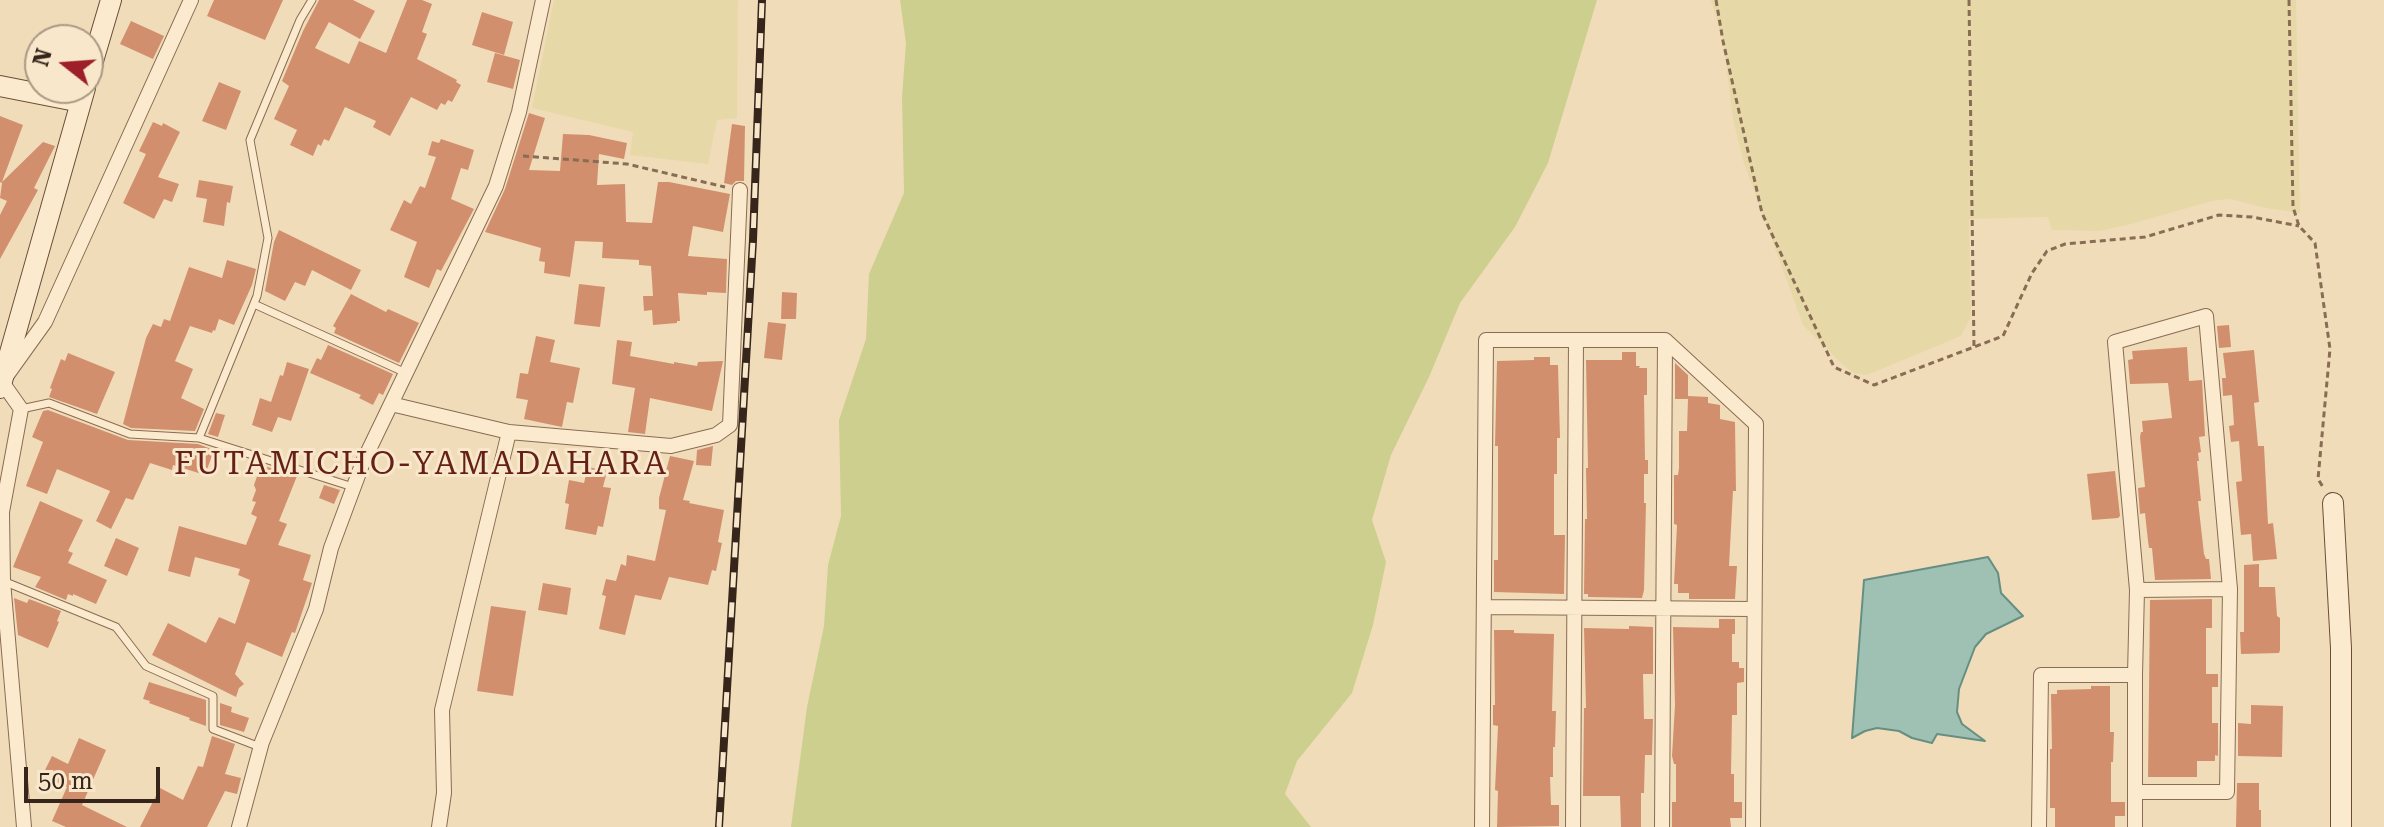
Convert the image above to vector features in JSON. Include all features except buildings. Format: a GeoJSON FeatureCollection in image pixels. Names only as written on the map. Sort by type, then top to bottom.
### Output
{"type":"FeatureCollection","features":[{"type":"Feature","properties":{"kind":"street"},"geometry":{"type":"LineString","coordinates":[[104,24],[111,0]]}},
{"type":"Feature","properties":{"kind":"street"},"geometry":{"type":"LineString","coordinates":[[1,385],[45,322],[191,0]]}},
{"type":"Feature","properties":{"kind":"street"},"geometry":{"type":"LineString","coordinates":[[239,827],[260,747],[316,609],[331,548],[363,462],[496,186],[509,150],[543,0]]}},
{"type":"Feature","properties":{"kind":"street"},"geometry":{"type":"LineString","coordinates":[[0,86],[24,89]]}},
{"type":"Feature","properties":{"kind":"street"},"geometry":{"type":"LineString","coordinates":[[1,385],[80,104]]}},
{"type":"Feature","properties":{"kind":"street"},"geometry":{"type":"LineString","coordinates":[[391,404],[509,432],[671,446],[716,435],[730,425],[740,190]]}},
{"type":"Feature","properties":{"kind":"street"},"geometry":{"type":"LineString","coordinates":[[2135,792],[2227,792],[2230,589],[2206,316],[2115,342],[2137,590],[2135,675],[2135,792],[2135,827]]}},
{"type":"Feature","properties":{"kind":"street"},"geometry":{"type":"LineString","coordinates":[[1482,827],[1486,340],[1665,340],[1756,424],[1753,827]]}},
{"type":"Feature","properties":{"kind":"street"},"geometry":{"type":"LineString","coordinates":[[1573,827],[1576,340]]}},
{"type":"Feature","properties":{"kind":"street"},"geometry":{"type":"LineString","coordinates":[[1662,827],[1665,340]]}},
{"type":"Feature","properties":{"kind":"street"},"geometry":{"type":"LineString","coordinates":[[1,385],[21,409],[2,512],[3,581],[24,827]]}},
{"type":"Feature","properties":{"kind":"street"},"geometry":{"type":"LineString","coordinates":[[439,827],[444,793],[442,710],[509,432]]}},
{"type":"Feature","properties":{"kind":"street"},"geometry":{"type":"LineString","coordinates":[[2333,503],[2341,648],[2341,827]]}},
{"type":"Feature","properties":{"kind":"street"},"geometry":{"type":"LineString","coordinates":[[2137,590],[2230,589]]}},
{"type":"Feature","properties":{"kind":"street"},"geometry":{"type":"LineString","coordinates":[[1485,607],[1754,609]]}},
{"type":"Feature","properties":{"kind":"street"},"geometry":{"type":"LineString","coordinates":[[2039,827],[2041,675],[2135,675]]}},
{"type":"Feature","properties":{"kind":"lane"},"geometry":{"type":"LineString","coordinates":[[199,438],[254,304],[268,238],[250,140],[300,20],[312,0]]}},
{"type":"Feature","properties":{"kind":"lane"},"geometry":{"type":"LineString","coordinates":[[254,304],[406,373]]}},
{"type":"Feature","properties":{"kind":"lane"},"geometry":{"type":"LineString","coordinates":[[21,409],[49,403],[130,434],[199,438],[353,487]]}},
{"type":"Feature","properties":{"kind":"lane"},"geometry":{"type":"LineString","coordinates":[[3,581],[116,627],[146,666],[213,696],[213,729],[260,747]]}},
{"type":"Feature","properties":{"kind":"path"},"geometry":{"type":"LineString","coordinates":[[1716,0],[1762,213],[1834,367],[1874,385],[2003,336],[2032,273],[2047,251],[2065,244],[2145,237],[2219,215],[2252,217],[2299,226]]}},
{"type":"Feature","properties":{"kind":"path"},"geometry":{"type":"LineString","coordinates":[[1969,0],[1974,347]]}},
{"type":"Feature","properties":{"kind":"path"},"geometry":{"type":"LineString","coordinates":[[2289,0],[2293,207],[2299,226],[2315,243],[2330,349],[2318,479],[2333,503]]}},
{"type":"Feature","properties":{"kind":"path"},"geometry":{"type":"LineString","coordinates":[[509,150],[525,157],[627,164],[740,190]]}},
{"type":"Feature","properties":{"kind":"shaded area"},"geometry":{"type":"Polygon","coordinates":[[[554,0],[738,0],[737,118],[717,120],[708,164],[630,155],[633,132],[532,108],[554,0]]]}},
{"type":"Feature","properties":{"kind":"shaded area"},"geometry":{"type":"Polygon","coordinates":[[[1711,0],[2296,0],[2300,213],[2230,199],[2100,231],[2052,230],[2048,217],[1969,219],[1971,317],[1961,336],[1867,375],[1853,373],[1803,325],[1744,163],[1733,119],[1723,41],[1711,0]]]}},
{"type":"Feature","properties":{"kind":"shaded area"},"geometry":{"type":"Polygon","coordinates":[[[1988,557],[1998,573],[2001,593],[2023,616],[1986,634],[1975,647],[1959,689],[1957,712],[1962,724],[1985,741],[1937,734],[1932,743],[1899,731],[1877,728],[1852,738],[1864,580],[1988,557]]]}},
{"type":"Feature","properties":{"kind":"green space"},"geometry":{"type":"Polygon","coordinates":[[[900,0],[1597,0],[1548,163],[1515,227],[1460,303],[1391,455],[1372,520],[1386,562],[1373,625],[1352,693],[1297,761],[1285,794],[1311,827],[791,827],[807,707],[824,626],[828,565],[841,516],[839,420],[866,339],[869,274],[904,193],[902,97],[906,43],[900,0]]]}},
{"type":"Feature","properties":{"kind":"railway"},"geometry":{"type":"LineString","coordinates":[[719,827],[753,240],[762,0]]}},
{"type":"Feature","properties":{"kind":"district","name":"FUTAMICHO-YAMADAHARA"},"geometry":{"type":"Point","coordinates":[421,465]}}]}
